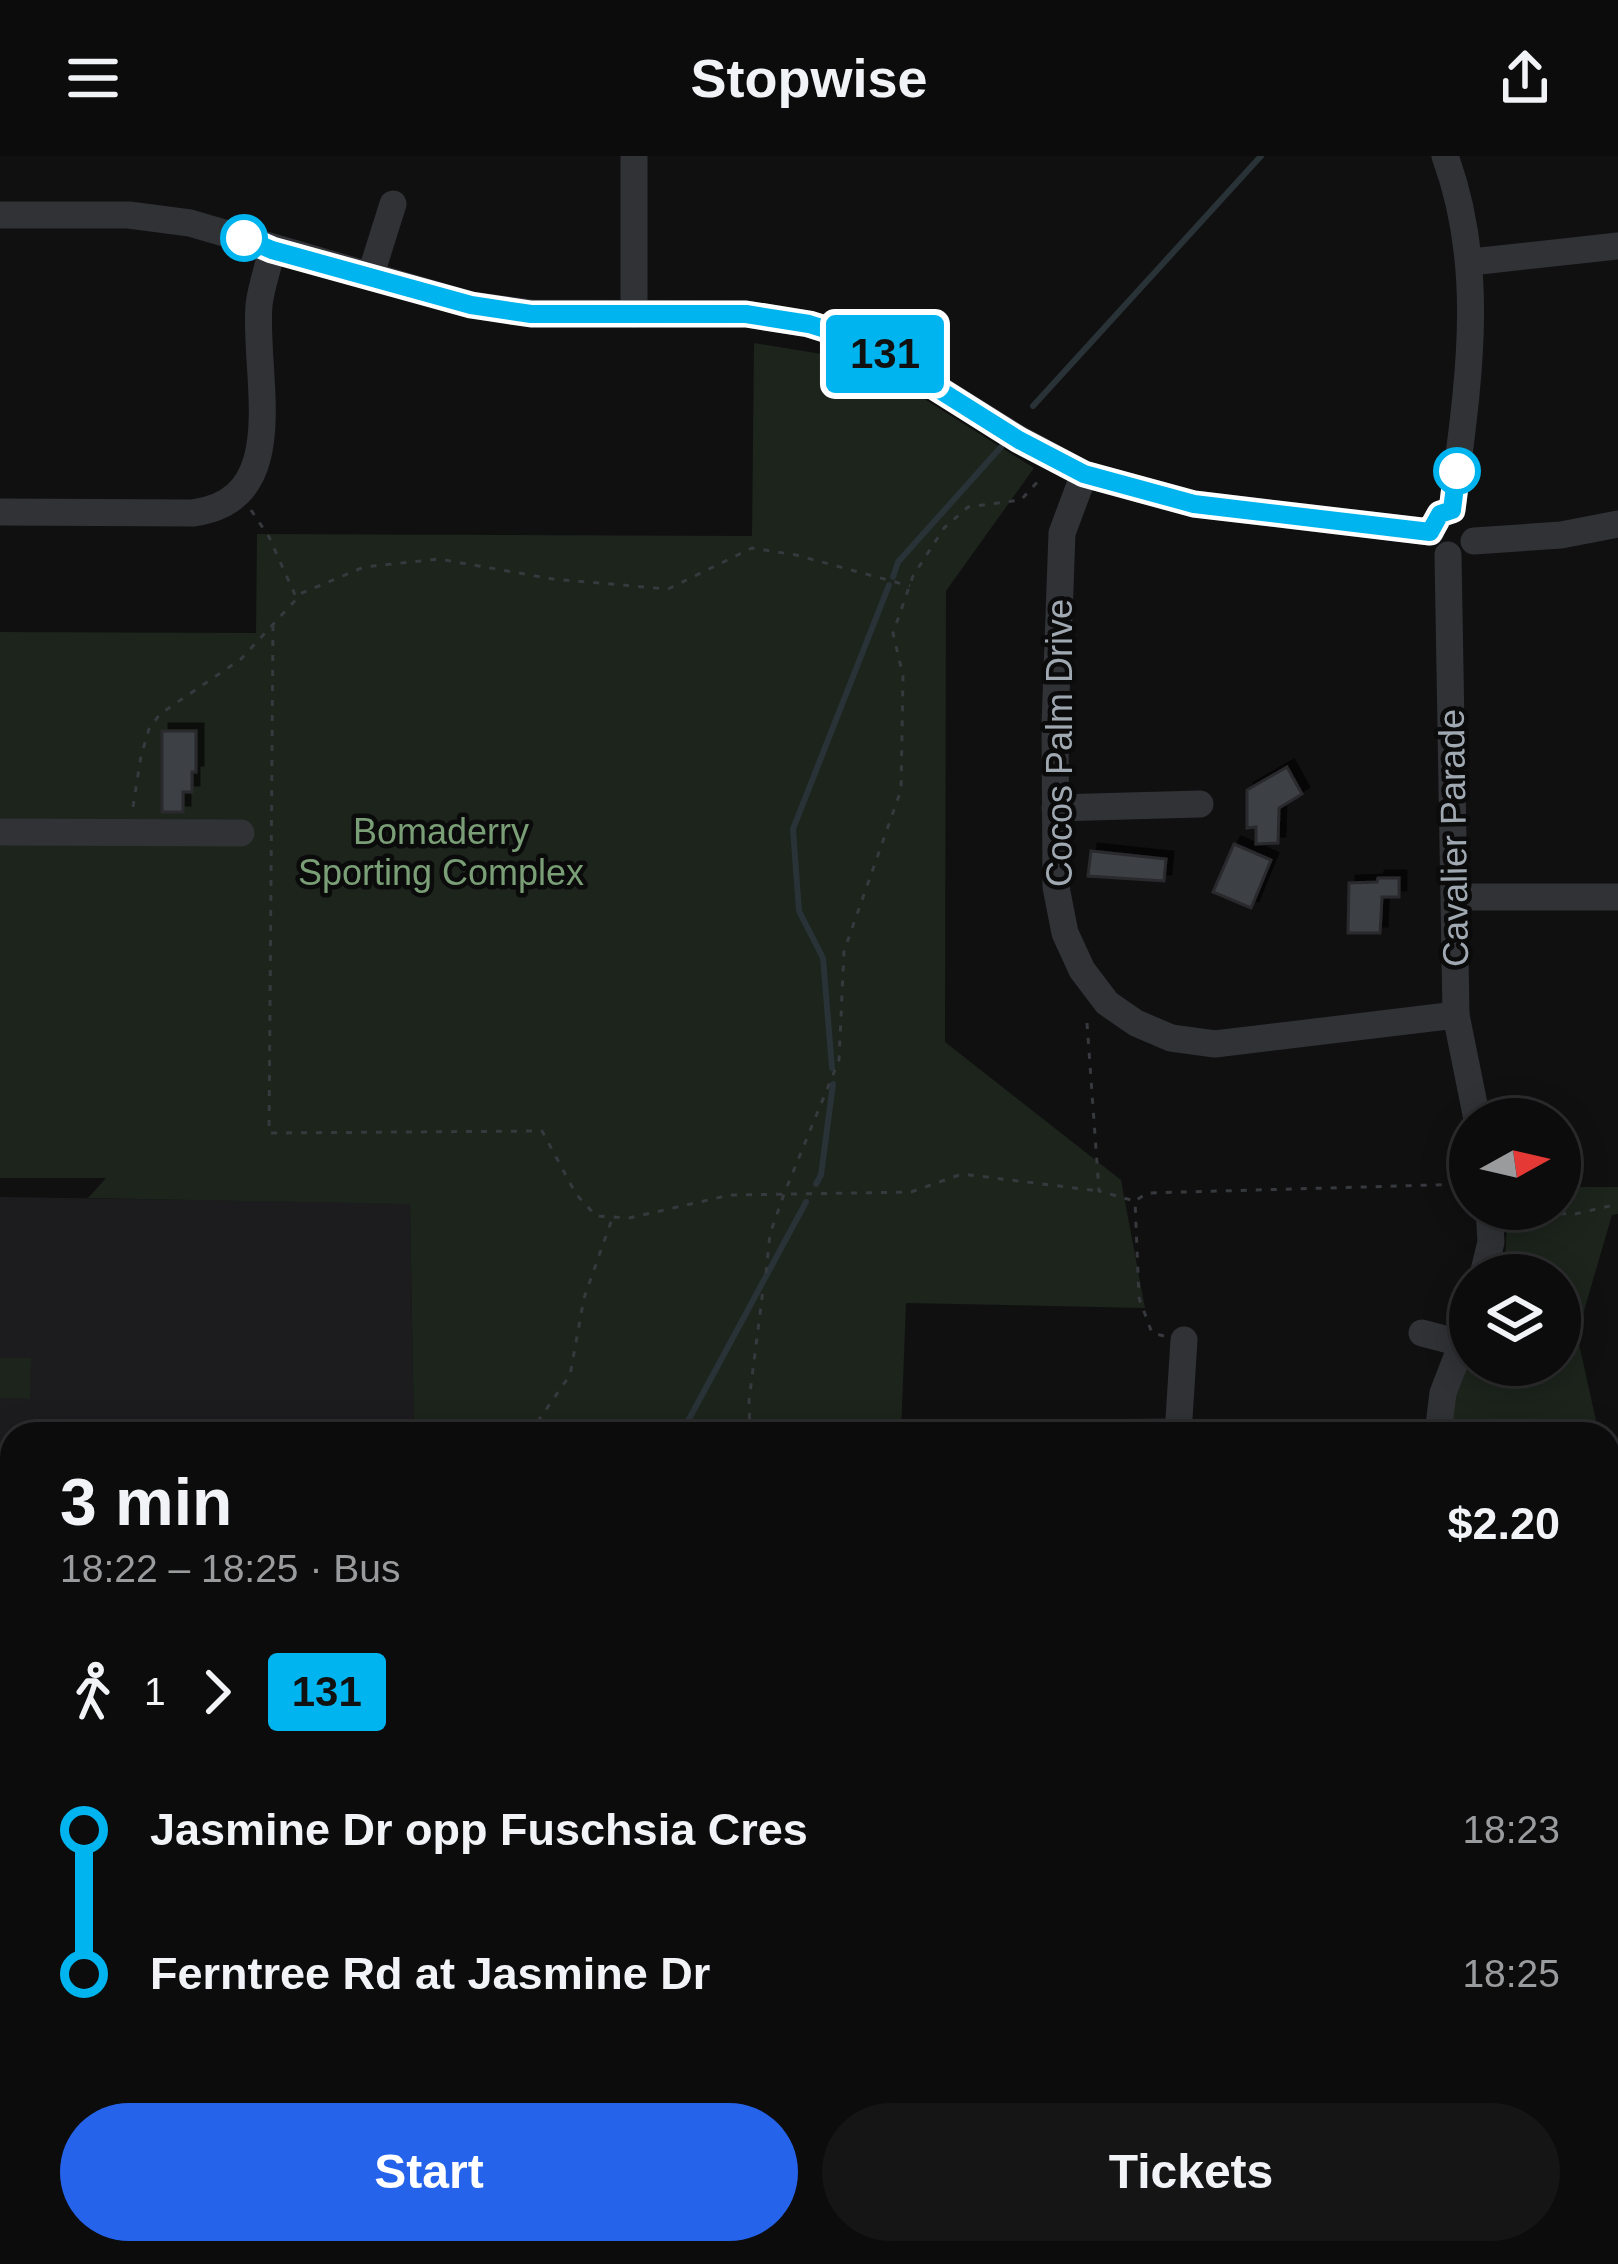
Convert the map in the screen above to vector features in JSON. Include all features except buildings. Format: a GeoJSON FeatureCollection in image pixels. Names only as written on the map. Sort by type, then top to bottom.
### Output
{"type":"FeatureCollection","features":[{"type":"Feature","properties":{"kind":"street"},"geometry":{"type":"LineString","coordinates":[[634,156],[634,314]]}},
{"type":"Feature","properties":{"kind":"street"},"geometry":{"type":"LineString","coordinates":[[1445,156],[1464,218],[1471,262],[1471,355],[1452,510]]}},
{"type":"Feature","properties":{"kind":"street"},"geometry":{"type":"LineString","coordinates":[[370,278],[393,204]]}},
{"type":"Feature","properties":{"kind":"street"},"geometry":{"type":"LineString","coordinates":[[0,215],[129,215],[190,223],[471,305],[531,314],[780,317],[860,340],[1084,474],[1194,504],[1430,532]]}},
{"type":"Feature","properties":{"kind":"street"},"geometry":{"type":"LineString","coordinates":[[1471,262],[1618,246]]}},
{"type":"Feature","properties":{"kind":"street"},"geometry":{"type":"LineString","coordinates":[[0,512],[193,513],[212,511],[240,493],[256,473],[260,446],[259,303],[272,250]]}},
{"type":"Feature","properties":{"kind":"street","name":"Cocos Palm Drive"},"geometry":{"type":"LineString","coordinates":[[1084,474],[1062,533],[1056,887],[1065,933],[1097,1013],[1171,1038],[1216,1044],[1456,1016]]}},
{"type":"Feature","properties":{"kind":"street"},"geometry":{"type":"LineString","coordinates":[[1474,542],[1472,520],[1452,510],[1440,514],[1430,532],[1433,544],[1448,555],[1463,553],[1474,542],[1561,535],[1618,524]]}},
{"type":"Feature","properties":{"kind":"street","name":"Cavalier Parade"},"geometry":{"type":"LineString","coordinates":[[1448,555],[1456,1016],[1473,1098]]}},
{"type":"Feature","properties":{"kind":"street"},"geometry":{"type":"LineString","coordinates":[[1055,808],[1200,804]]}},
{"type":"Feature","properties":{"kind":"street"},"geometry":{"type":"LineString","coordinates":[[0,832],[241,833]]}},
{"type":"Feature","properties":{"kind":"street"},"geometry":{"type":"LineString","coordinates":[[1456,897],[1618,897]]}},
{"type":"Feature","properties":{"kind":"street"},"geometry":{"type":"LineString","coordinates":[[1422,1333],[1449,1334]]}},
{"type":"Feature","properties":{"kind":"street"},"geometry":{"type":"LineString","coordinates":[[1179,1422],[1184,1340]]}},
{"type":"Feature","properties":{"kind":"street"},"geometry":{"type":"LineString","coordinates":[[1439,1422],[1449,1378]]}},
{"type":"Feature","properties":{"kind":"path"},"geometry":{"type":"LineString","coordinates":[[766,1273],[770,1234],[839,1060],[844,951],[901,790],[903,676],[893,633],[910,586],[944,528],[968,507],[1021,500],[1057,459]]}},
{"type":"Feature","properties":{"kind":"path"},"geometry":{"type":"LineString","coordinates":[[240,493],[269,537],[297,599]]}},
{"type":"Feature","properties":{"kind":"path"},"geometry":{"type":"LineString","coordinates":[[129,832],[149,730],[160,714],[241,659],[297,599],[326,581],[364,567],[440,559],[553,579],[668,590],[752,548],[910,586]]}},
{"type":"Feature","properties":{"kind":"path"},"geometry":{"type":"LineString","coordinates":[[273,625],[269,1133],[542,1131],[576,1194],[596,1216],[629,1218],[730,1195],[911,1192],[962,1174],[1099,1191],[1135,1201],[1147,1193],[1449,1185]]}},
{"type":"Feature","properties":{"kind":"path"},"geometry":{"type":"LineString","coordinates":[[1097,1013],[1099,1191]]}},
{"type":"Feature","properties":{"kind":"path"},"geometry":{"type":"LineString","coordinates":[[1135,1201],[1144,1316],[1152,1333],[1184,1340]]}},
{"type":"Feature","properties":{"kind":"path"},"geometry":{"type":"LineString","coordinates":[[1581,1213],[1618,1204]]}},
{"type":"Feature","properties":{"kind":"path"},"geometry":{"type":"LineString","coordinates":[[537,1422],[570,1375],[584,1298],[613,1217]]}},
{"type":"Feature","properties":{"kind":"path"},"geometry":{"type":"LineString","coordinates":[[750,1422],[764,1290]]}},
{"type":"Feature","properties":{"kind":"shaded area"},"geometry":{"type":"Polygon","coordinates":[[[0,1197],[410,1203],[414,1422],[0,1422],[0,1197]]]}},
{"type":"Feature","properties":{"kind":"green space","name":"Bomaderry Sporting Complex"},"geometry":{"type":"Polygon","coordinates":[[[754,343],[864,361],[1034,468],[946,591],[945,1042],[1121,1180],[1145,1308],[906,1303],[901,1422],[414,1422],[410,1204],[88,1198],[106,1178],[0,1178],[0,632],[256,633],[257,534],[752,536],[754,343]]]}},
{"type":"Feature","properties":{"kind":"green space"},"geometry":{"type":"Polygon","coordinates":[[[1581,1187],[1618,1187],[1618,1214],[1612,1215],[1581,1321],[1581,1254],[1505,1254],[1507,1230],[1581,1230],[1581,1187]]]}},
{"type":"Feature","properties":{"kind":"green space"},"geometry":{"type":"Polygon","coordinates":[[[1581,1353],[1596,1422],[1448,1422],[1453,1386],[1581,1386],[1581,1353]]]}},
{"type":"Feature","properties":{"kind":"green space"},"geometry":{"type":"Polygon","coordinates":[[[0,1358],[31,1358],[30,1399],[0,1398],[0,1358]]]}},
{"type":"Feature","properties":{"kind":"waterway"},"geometry":{"type":"LineString","coordinates":[[1033,406],[1261,156]]}},
{"type":"Feature","properties":{"kind":"waterway"},"geometry":{"type":"LineString","coordinates":[[893,577],[898,562],[1001,447]]}},
{"type":"Feature","properties":{"kind":"waterway"},"geometry":{"type":"LineString","coordinates":[[832,1068],[823,958],[799,911],[793,829],[889,585]]}},
{"type":"Feature","properties":{"kind":"waterway"},"geometry":{"type":"LineString","coordinates":[[816,1184],[833,1084]]}},
{"type":"Feature","properties":{"kind":"waterway"},"geometry":{"type":"LineString","coordinates":[[687,1422],[806,1202]]}},
{"type":"Feature","properties":{"kind":"bus line","name":"131"},"geometry":{"type":"LineString","coordinates":[[244,238],[471,305],[531,314],[746,314],[809,324],[860,340],[1019,440],[1084,474],[1156,497],[1430,532],[1435,519],[1452,510],[1457,471]]}}]}
